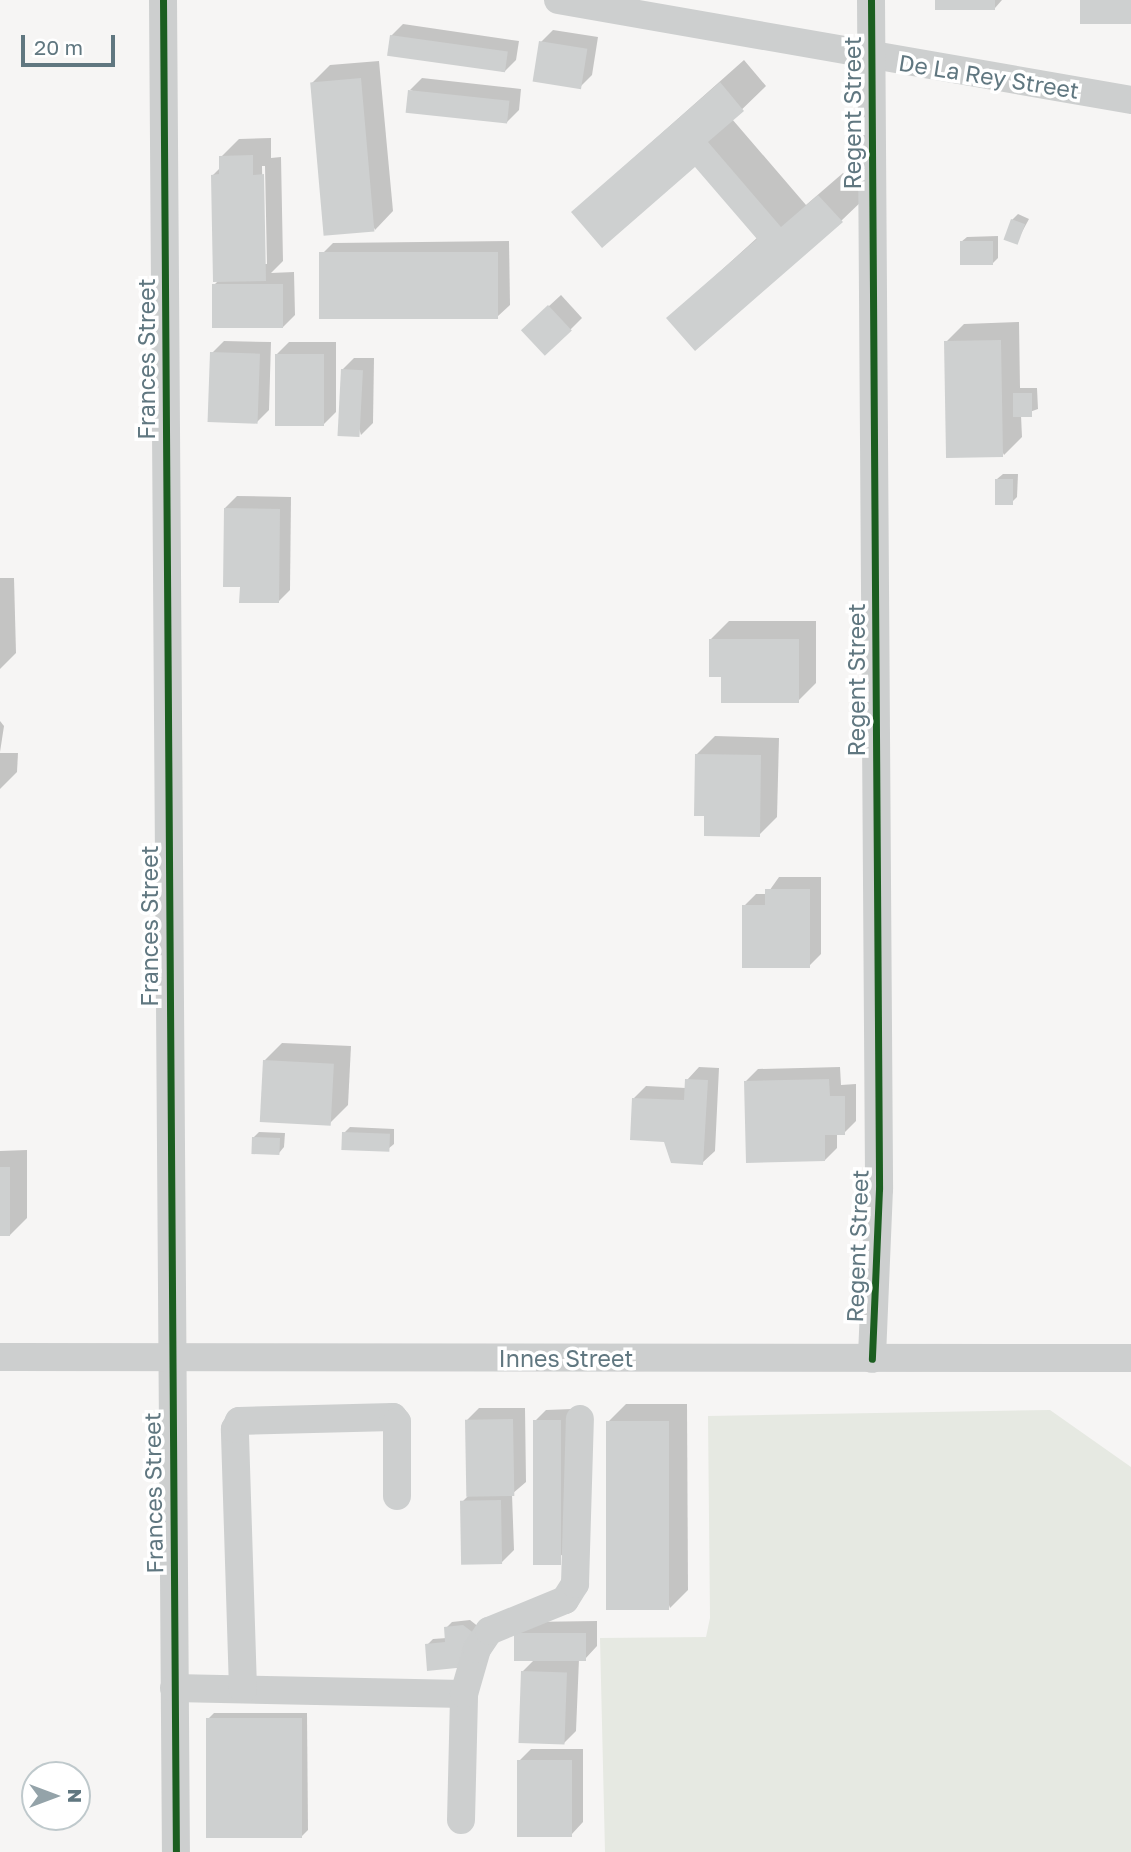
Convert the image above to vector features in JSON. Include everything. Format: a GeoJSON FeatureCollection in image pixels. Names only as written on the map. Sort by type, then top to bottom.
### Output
{"type":"FeatureCollection","features":[{"type":"Feature","properties":{"kind":"street","name":"Frances Street"},"geometry":{"type":"LineString","coordinates":[[163,0],[176,1852]]}},
{"type":"Feature","properties":{"kind":"street","name":"De La Rey Street"},"geometry":{"type":"LineString","coordinates":[[558,0],[871,57],[1131,100]]}},
{"type":"Feature","properties":{"kind":"street","name":"Regent Street"},"geometry":{"type":"LineString","coordinates":[[871,0],[880,1189],[872,1359]]}},
{"type":"Feature","properties":{"kind":"street","name":"Innes Street"},"geometry":{"type":"LineString","coordinates":[[0,1357],[1131,1358]]}},
{"type":"Feature","properties":{"kind":"street"},"geometry":{"type":"LineString","coordinates":[[243,1689],[235,1429],[239,1421],[393,1417],[397,1422],[397,1496]]}},
{"type":"Feature","properties":{"kind":"street"},"geometry":{"type":"LineString","coordinates":[[461,1820],[464,1694],[477,1648],[489,1631],[565,1600],[575,1584],[580,1419]]}},
{"type":"Feature","properties":{"kind":"street"},"geometry":{"type":"LineString","coordinates":[[174,1688],[464,1694]]}},
{"type":"Feature","properties":{"kind":"shaded area"},"geometry":{"type":"Polygon","coordinates":[[[1050,1410],[1131,1467],[1131,1852],[605,1852],[600,1638],[706,1637],[710,1618],[708,1416],[1050,1410]]]}},
{"type":"Feature","properties":{"kind":"building"},"geometry":{"type":"Polygon","coordinates":[[[935,0],[995,0],[995,10],[935,10],[935,0]]]}},
{"type":"Feature","properties":{"kind":"building"},"geometry":{"type":"Polygon","coordinates":[[[1080,0],[1131,0],[1131,24],[1080,24],[1080,0]]]}},
{"type":"Feature","properties":{"kind":"building"},"geometry":{"type":"Polygon","coordinates":[[[390,35],[508,52],[505,72],[387,56],[390,35]]]}},
{"type":"Feature","properties":{"kind":"building"},"geometry":{"type":"Polygon","coordinates":[[[539,41],[587,49],[581,89],[533,81],[539,41]]]}},
{"type":"Feature","properties":{"kind":"building"},"geometry":{"type":"Polygon","coordinates":[[[361,78],[374,231],[324,236],[310,82],[361,78]]]}},
{"type":"Feature","properties":{"kind":"building"},"geometry":{"type":"Polygon","coordinates":[[[720,82],[744,111],[708,142],[781,227],[818,195],[843,222],[695,351],[666,318],[757,239],[695,167],[602,248],[571,212],[720,82]]]}},
{"type":"Feature","properties":{"kind":"building"},"geometry":{"type":"Polygon","coordinates":[[[408,90],[509,101],[507,124],[406,113],[408,90]]]}},
{"type":"Feature","properties":{"kind":"building"},"geometry":{"type":"Polygon","coordinates":[[[253,155],[253,175],[264,174],[266,281],[213,282],[211,175],[219,174],[219,156],[253,155]]]}},
{"type":"Feature","properties":{"kind":"building"},"geometry":{"type":"Polygon","coordinates":[[[1011,219],[1025,224],[1018,245],[1003,240],[1011,219]]]}},
{"type":"Feature","properties":{"kind":"building"},"geometry":{"type":"Polygon","coordinates":[[[960,241],[993,241],[993,265],[960,265],[960,241]]]}},
{"type":"Feature","properties":{"kind":"building"},"geometry":{"type":"Polygon","coordinates":[[[319,252],[498,252],[498,319],[319,319],[319,252]]]}},
{"type":"Feature","properties":{"kind":"building"},"geometry":{"type":"Polygon","coordinates":[[[212,284],[283,284],[283,328],[212,328],[212,284]]]}},
{"type":"Feature","properties":{"kind":"building"},"geometry":{"type":"Polygon","coordinates":[[[548,305],[572,331],[545,356],[521,330],[548,305]]]}},
{"type":"Feature","properties":{"kind":"building"},"geometry":{"type":"Polygon","coordinates":[[[1001,340],[1003,457],[946,458],[944,341],[1001,340]]]}},
{"type":"Feature","properties":{"kind":"building"},"geometry":{"type":"Polygon","coordinates":[[[210,352],[260,354],[258,424],[208,422],[210,352]]]}},
{"type":"Feature","properties":{"kind":"building"},"geometry":{"type":"Polygon","coordinates":[[[275,354],[324,354],[324,426],[275,426],[275,354]]]}},
{"type":"Feature","properties":{"kind":"building"},"geometry":{"type":"Polygon","coordinates":[[[341,369],[363,370],[359,437],[337,436],[341,369]]]}},
{"type":"Feature","properties":{"kind":"building"},"geometry":{"type":"Polygon","coordinates":[[[1013,393],[1032,393],[1032,417],[1013,417],[1013,393]]]}},
{"type":"Feature","properties":{"kind":"building"},"geometry":{"type":"Polygon","coordinates":[[[995,479],[1013,479],[1013,505],[995,505],[995,479]]]}},
{"type":"Feature","properties":{"kind":"building"},"geometry":{"type":"Polygon","coordinates":[[[224,508],[280,509],[279,603],[239,603],[240,587],[223,587],[224,508]]]}},
{"type":"Feature","properties":{"kind":"building"},"geometry":{"type":"Polygon","coordinates":[[[709,639],[799,639],[799,703],[721,703],[721,677],[709,677],[709,639]]]}},
{"type":"Feature","properties":{"kind":"building"},"geometry":{"type":"Polygon","coordinates":[[[695,754],[761,755],[760,837],[704,836],[704,816],[694,816],[695,754]]]}},
{"type":"Feature","properties":{"kind":"building"},"geometry":{"type":"Polygon","coordinates":[[[765,889],[810,889],[810,968],[742,968],[742,905],[765,905],[765,889]]]}},
{"type":"Feature","properties":{"kind":"building"},"geometry":{"type":"Polygon","coordinates":[[[263,1060],[334,1064],[331,1126],[260,1122],[263,1060]]]}},
{"type":"Feature","properties":{"kind":"building"},"geometry":{"type":"Polygon","coordinates":[[[685,1079],[708,1080],[703,1165],[671,1163],[664,1142],[630,1140],[632,1098],[684,1100],[685,1079]]]}},
{"type":"Feature","properties":{"kind":"building"},"geometry":{"type":"Polygon","coordinates":[[[829,1079],[830,1096],[845,1096],[845,1135],[825,1135],[825,1161],[746,1163],[744,1081],[829,1079]]]}},
{"type":"Feature","properties":{"kind":"building"},"geometry":{"type":"Polygon","coordinates":[[[342,1132],[390,1134],[389,1152],[341,1150],[342,1132]]]}},
{"type":"Feature","properties":{"kind":"building"},"geometry":{"type":"Polygon","coordinates":[[[252,1137],[280,1138],[279,1155],[251,1154],[252,1137]]]}},
{"type":"Feature","properties":{"kind":"building"},"geometry":{"type":"Polygon","coordinates":[[[0,1167],[10,1167],[10,1236],[0,1236],[0,1167]]]}},
{"type":"Feature","properties":{"kind":"building"},"geometry":{"type":"Polygon","coordinates":[[[513,1419],[514,1496],[466,1497],[465,1420],[513,1419]]]}},
{"type":"Feature","properties":{"kind":"building"},"geometry":{"type":"Polygon","coordinates":[[[533,1420],[561,1420],[561,1565],[533,1565],[533,1420]]]}},
{"type":"Feature","properties":{"kind":"building"},"geometry":{"type":"Polygon","coordinates":[[[606,1421],[669,1421],[669,1610],[606,1610],[606,1421]]]}},
{"type":"Feature","properties":{"kind":"building"},"geometry":{"type":"Polygon","coordinates":[[[501,1500],[502,1564],[461,1565],[460,1501],[501,1500]]]}},
{"type":"Feature","properties":{"kind":"building"},"geometry":{"type":"Polygon","coordinates":[[[463,1625],[475,1634],[466,1667],[427,1671],[425,1644],[445,1642],[444,1627],[463,1625]]]}},
{"type":"Feature","properties":{"kind":"building"},"geometry":{"type":"Polygon","coordinates":[[[514,1633],[586,1633],[586,1661],[514,1661],[514,1633]]]}},
{"type":"Feature","properties":{"kind":"building"},"geometry":{"type":"Polygon","coordinates":[[[521,1671],[567,1673],[564,1745],[518,1743],[521,1671]]]}},
{"type":"Feature","properties":{"kind":"building"},"geometry":{"type":"Polygon","coordinates":[[[206,1718],[302,1718],[302,1838],[206,1838],[206,1718]]]}},
{"type":"Feature","properties":{"kind":"building"},"geometry":{"type":"Polygon","coordinates":[[[517,1760],[572,1760],[572,1837],[517,1837],[517,1760]]]}},
{"type":"Feature","properties":{"kind":"cycle path"},"geometry":{"type":"LineString","coordinates":[[163,0],[176,1852]]}},
{"type":"Feature","properties":{"kind":"cycle path"},"geometry":{"type":"LineString","coordinates":[[871,0],[879,1189],[872,1359]]}}]}
